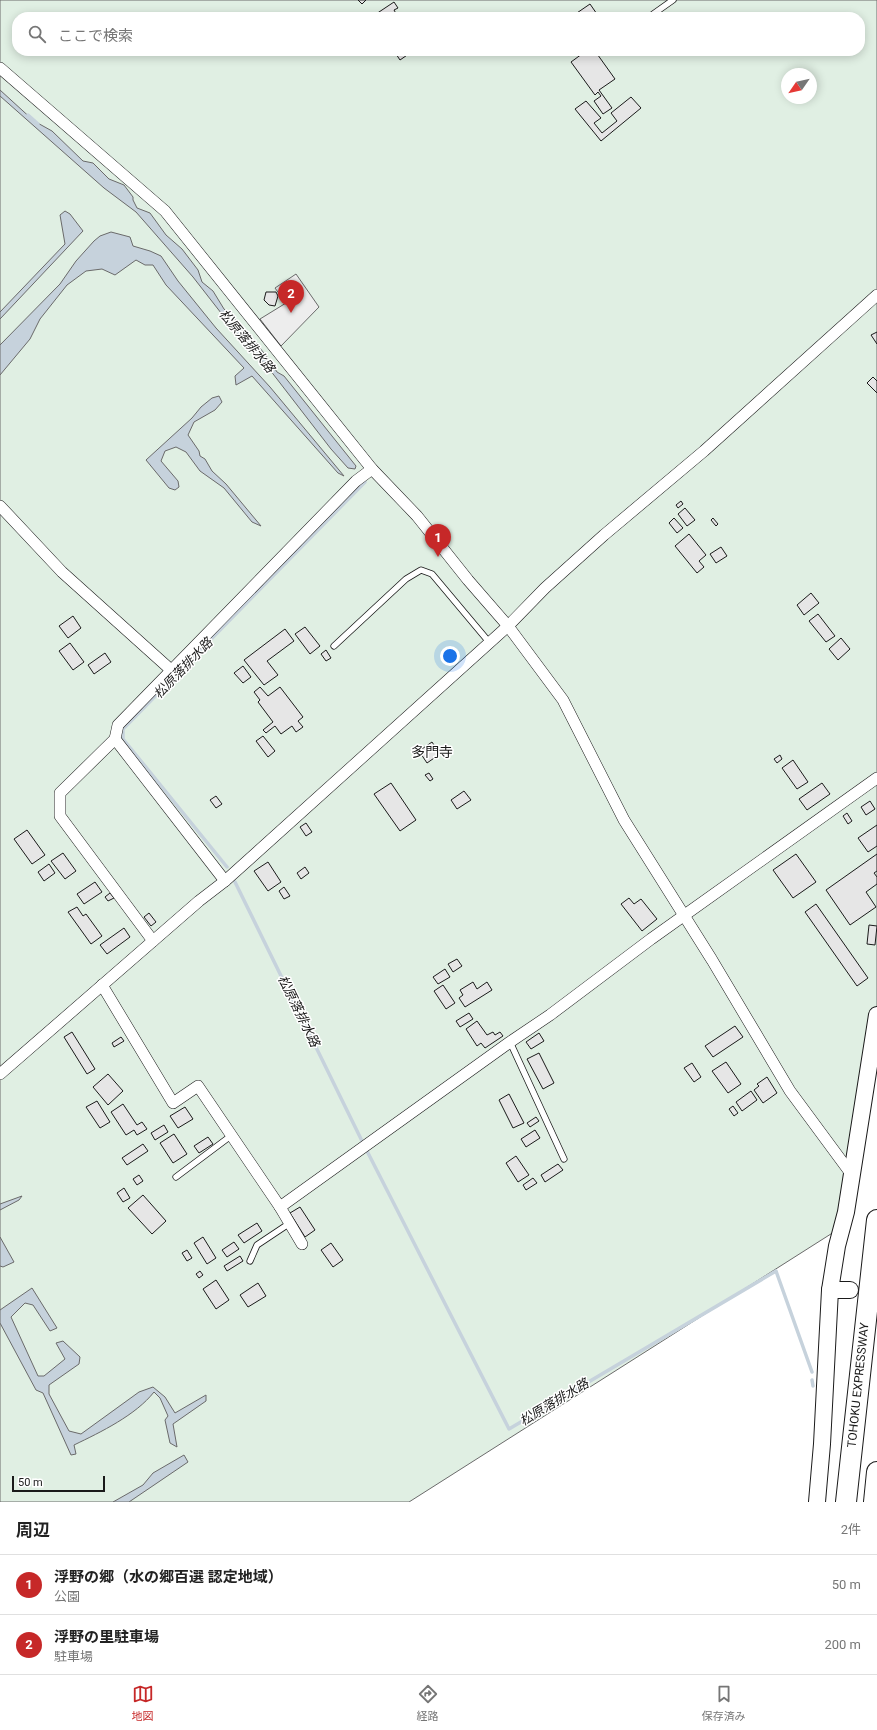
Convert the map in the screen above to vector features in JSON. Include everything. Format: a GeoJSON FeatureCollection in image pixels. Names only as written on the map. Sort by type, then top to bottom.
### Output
{"type":"FeatureCollection","features":[{"type":"Feature","properties":{"kind":"highway","name":"TOHOKU EXPRESSWAY"},"geometry":{"type":"LineString","coordinates":[[846,1502],[877,1220]]}},
{"type":"Feature","properties":{"kind":"highway"},"geometry":{"type":"LineString","coordinates":[[874,1502],[877,1472]]}},
{"type":"Feature","properties":{"kind":"street"},"geometry":{"type":"LineString","coordinates":[[0,68],[165,211],[230,294],[372,468],[417,516],[468,580],[508,626],[563,700],[624,820],[790,1091],[852,1175]]}},
{"type":"Feature","properties":{"kind":"street"},"geometry":{"type":"LineString","coordinates":[[0,1074],[199,901],[225,881],[508,626],[574,561],[704,451],[877,294]]}},
{"type":"Feature","properties":{"kind":"street"},"geometry":{"type":"LineString","coordinates":[[153,941],[60,816],[60,793],[116,739],[118,725],[356,481],[372,468]]}},
{"type":"Feature","properties":{"kind":"street"},"geometry":{"type":"LineString","coordinates":[[0,506],[62,572],[172,670]]}},
{"type":"Feature","properties":{"kind":"street"},"geometry":{"type":"LineString","coordinates":[[116,739],[225,881]]}},
{"type":"Feature","properties":{"kind":"street"},"geometry":{"type":"LineString","coordinates":[[280,1207],[550,1015],[651,939],[684,917],[877,778]]}},
{"type":"Feature","properties":{"kind":"street"},"geometry":{"type":"LineString","coordinates":[[102,985],[173,1103],[198,1086],[280,1207],[302,1244]]}},
{"type":"Feature","properties":{"kind":"street"},"geometry":{"type":"LineString","coordinates":[[817,1502],[822,1444],[830,1290],[852,1175],[877,1016]]}},
{"type":"Feature","properties":{"kind":"street"},"geometry":{"type":"LineString","coordinates":[[830,1290],[850,1290]]}},
{"type":"Feature","properties":{"kind":"lane"},"geometry":{"type":"LineString","coordinates":[[656,12],[673,0]]}},
{"type":"Feature","properties":{"kind":"lane"},"geometry":{"type":"LineString","coordinates":[[334,646],[406,579],[421,570],[432,574],[489,642]]}},
{"type":"Feature","properties":{"kind":"lane"},"geometry":{"type":"LineString","coordinates":[[510,1042],[564,1159]]}},
{"type":"Feature","properties":{"kind":"lane"},"geometry":{"type":"LineString","coordinates":[[176,1177],[232,1135]]}},
{"type":"Feature","properties":{"kind":"lane"},"geometry":{"type":"LineString","coordinates":[[250,1261],[257,1245],[290,1223]]}},
{"type":"Feature","properties":{"kind":"green space"},"geometry":{"type":"Polygon","coordinates":[[[0,0],[877,0],[877,1015],[834,1232],[409,1502],[0,1502],[0,0]]]}},
{"type":"Feature","properties":{"kind":"shaded area"},"geometry":{"type":"Polygon","coordinates":[[[296,274],[319,307],[281,346],[260,319],[286,303],[275,288],[296,274]]]}},
{"type":"Feature","properties":{"kind":"water"},"geometry":{"type":"Polygon","coordinates":[[[0,90],[34,121],[52,131],[83,161],[93,163],[109,179],[124,185],[133,197],[137,208],[150,213],[166,235],[182,249],[198,270],[202,282],[213,291],[224,309],[234,318],[243,331],[255,342],[277,372],[284,376],[356,466],[355,469],[348,468],[331,449],[270,370],[246,345],[193,277],[136,212],[104,188],[0,96],[0,90]]]}},
{"type":"Feature","properties":{"kind":"water"},"geometry":{"type":"Polygon","coordinates":[[[65,211],[70,214],[83,231],[0,319],[0,312],[65,244],[60,215],[65,211]]]}},
{"type":"Feature","properties":{"kind":"water"},"geometry":{"type":"Polygon","coordinates":[[[111,232],[130,237],[133,246],[161,256],[178,281],[216,328],[270,387],[344,476],[338,473],[252,376],[236,385],[235,376],[244,368],[166,285],[153,265],[145,265],[136,260],[115,275],[102,269],[86,271],[67,285],[40,319],[30,339],[0,375],[0,345],[60,284],[76,261],[94,241],[100,236],[111,232]]]}},
{"type":"Feature","properties":{"kind":"water"},"geometry":{"type":"Polygon","coordinates":[[[219,396],[222,402],[215,410],[194,422],[188,435],[199,451],[200,456],[205,459],[212,471],[226,484],[261,526],[252,522],[224,488],[200,471],[186,452],[176,447],[165,451],[161,461],[178,481],[179,487],[175,490],[169,488],[146,460],[192,418],[201,407],[212,398],[219,396]]]}},
{"type":"Feature","properties":{"kind":"water"},"geometry":{"type":"Polygon","coordinates":[[[22,1196],[19,1200],[0,1210],[0,1204],[22,1196]]]}},
{"type":"Feature","properties":{"kind":"water"},"geometry":{"type":"Polygon","coordinates":[[[0,1237],[14,1262],[3,1267],[0,1266],[0,1237]]]}},
{"type":"Feature","properties":{"kind":"water"},"geometry":{"type":"Polygon","coordinates":[[[32,1288],[57,1328],[50,1331],[33,1305],[25,1303],[11,1317],[38,1376],[44,1376],[65,1359],[56,1343],[63,1341],[80,1357],[79,1364],[49,1385],[49,1394],[69,1431],[81,1434],[139,1392],[153,1387],[165,1397],[175,1413],[206,1395],[206,1401],[173,1424],[177,1447],[170,1443],[165,1420],[168,1416],[160,1398],[154,1392],[138,1408],[128,1415],[106,1429],[74,1445],[76,1454],[71,1455],[43,1393],[36,1390],[0,1323],[0,1310],[32,1288]]]}},
{"type":"Feature","properties":{"kind":"water"},"geometry":{"type":"Polygon","coordinates":[[[184,1455],[188,1462],[129,1502],[113,1502],[143,1485],[153,1473],[184,1455]]]}},
{"type":"Feature","properties":{"kind":"building"},"geometry":{"type":"Polygon","coordinates":[[[358,0],[366,0],[362,4],[358,0]]]}},
{"type":"Feature","properties":{"kind":"building"},"geometry":{"type":"Polygon","coordinates":[[[394,2],[398,8],[394,10],[395,12],[379,12],[394,2]]]}},
{"type":"Feature","properties":{"kind":"building"},"geometry":{"type":"Polygon","coordinates":[[[590,4],[596,12],[578,12],[590,4]]]}},
{"type":"Feature","properties":{"kind":"building"},"geometry":{"type":"Polygon","coordinates":[[[397,56],[406,56],[400,60],[397,56]]]}},
{"type":"Feature","properties":{"kind":"building"},"geometry":{"type":"Polygon","coordinates":[[[579,56],[599,56],[615,79],[599,90],[612,108],[603,114],[594,101],[601,96],[598,92],[595,95],[571,62],[579,56]]]}},
{"type":"Feature","properties":{"kind":"building"},"geometry":{"type":"Polygon","coordinates":[[[631,97],[641,108],[601,141],[575,109],[586,101],[601,118],[594,123],[602,133],[617,121],[611,113],[631,97]]]}},
{"type":"Feature","properties":{"kind":"building"},"geometry":{"type":"Polygon","coordinates":[[[266,292],[276,292],[278,296],[275,306],[269,305],[264,300],[266,292]]]}},
{"type":"Feature","properties":{"kind":"building"},"geometry":{"type":"Polygon","coordinates":[[[877,332],[877,344],[871,335],[877,332]]]}},
{"type":"Feature","properties":{"kind":"building"},"geometry":{"type":"Polygon","coordinates":[[[873,377],[877,381],[877,393],[867,383],[873,377]]]}},
{"type":"Feature","properties":{"kind":"building"},"geometry":{"type":"Polygon","coordinates":[[[681,501],[683,504],[678,508],[676,505],[681,501]]]}},
{"type":"Feature","properties":{"kind":"building"},"geometry":{"type":"Polygon","coordinates":[[[685,508],[695,520],[687,526],[678,514],[685,508]]]}},
{"type":"Feature","properties":{"kind":"building"},"geometry":{"type":"Polygon","coordinates":[[[674,518],[683,528],[677,533],[669,523],[674,518]]]}},
{"type":"Feature","properties":{"kind":"building"},"geometry":{"type":"Polygon","coordinates":[[[713,518],[718,524],[716,526],[711,520],[713,518]]]}},
{"type":"Feature","properties":{"kind":"building"},"geometry":{"type":"Polygon","coordinates":[[[689,534],[706,555],[699,561],[704,567],[697,573],[675,546],[689,534]]]}},
{"type":"Feature","properties":{"kind":"building"},"geometry":{"type":"Polygon","coordinates":[[[721,547],[727,556],[716,563],[710,554],[721,547]]]}},
{"type":"Feature","properties":{"kind":"building"},"geometry":{"type":"Polygon","coordinates":[[[811,593],[819,603],[804,615],[797,605],[811,593]]]}},
{"type":"Feature","properties":{"kind":"building"},"geometry":{"type":"Polygon","coordinates":[[[818,614],[835,636],[826,642],[809,621],[818,614]]]}},
{"type":"Feature","properties":{"kind":"building"},"geometry":{"type":"Polygon","coordinates":[[[73,616],[81,628],[68,638],[59,626],[73,616]]]}},
{"type":"Feature","properties":{"kind":"building"},"geometry":{"type":"Polygon","coordinates":[[[305,627],[320,646],[310,654],[295,634],[305,627]]]}},
{"type":"Feature","properties":{"kind":"building"},"geometry":{"type":"Polygon","coordinates":[[[285,629],[294,641],[267,661],[278,675],[264,685],[244,660],[285,629]]]}},
{"type":"Feature","properties":{"kind":"building"},"geometry":{"type":"Polygon","coordinates":[[[841,638],[850,649],[838,660],[829,649],[841,638]]]}},
{"type":"Feature","properties":{"kind":"building"},"geometry":{"type":"Polygon","coordinates":[[[70,643],[84,662],[73,670],[59,651],[70,643]]]}},
{"type":"Feature","properties":{"kind":"building"},"geometry":{"type":"Polygon","coordinates":[[[326,650],[331,658],[326,661],[321,654],[326,650]]]}},
{"type":"Feature","properties":{"kind":"building"},"geometry":{"type":"Polygon","coordinates":[[[105,653],[111,662],[94,674],[88,665],[105,653]]]}},
{"type":"Feature","properties":{"kind":"building"},"geometry":{"type":"Polygon","coordinates":[[[243,666],[251,677],[243,683],[234,673],[243,666]]]}},
{"type":"Feature","properties":{"kind":"building"},"geometry":{"type":"Polygon","coordinates":[[[260,687],[268,696],[280,687],[303,717],[298,721],[303,727],[296,732],[292,726],[281,734],[275,726],[266,733],[263,730],[273,722],[258,702],[260,700],[254,692],[260,687]]]}},
{"type":"Feature","properties":{"kind":"building"},"geometry":{"type":"Polygon","coordinates":[[[263,736],[275,751],[268,757],[256,741],[263,736]]]}},
{"type":"Feature","properties":{"kind":"building"},"geometry":{"type":"Polygon","coordinates":[[[432,742],[440,754],[427,763],[419,751],[432,742]]]}},
{"type":"Feature","properties":{"kind":"building"},"geometry":{"type":"Polygon","coordinates":[[[780,755],[782,759],[777,763],[774,759],[780,755]]]}},
{"type":"Feature","properties":{"kind":"building"},"geometry":{"type":"Polygon","coordinates":[[[793,760],[808,782],[797,789],[782,768],[793,760]]]}},
{"type":"Feature","properties":{"kind":"building"},"geometry":{"type":"Polygon","coordinates":[[[429,773],[433,779],[430,781],[425,775],[429,773]]]}},
{"type":"Feature","properties":{"kind":"building"},"geometry":{"type":"Polygon","coordinates":[[[391,783],[416,820],[400,831],[374,794],[391,783]]]}},
{"type":"Feature","properties":{"kind":"building"},"geometry":{"type":"Polygon","coordinates":[[[822,783],[830,794],[807,810],[799,799],[822,783]]]}},
{"type":"Feature","properties":{"kind":"building"},"geometry":{"type":"Polygon","coordinates":[[[464,791],[471,800],[457,809],[451,800],[464,791]]]}},
{"type":"Feature","properties":{"kind":"building"},"geometry":{"type":"Polygon","coordinates":[[[216,796],[222,804],[216,808],[210,800],[216,796]]]}},
{"type":"Feature","properties":{"kind":"building"},"geometry":{"type":"Polygon","coordinates":[[[870,801],[875,809],[866,815],[861,807],[870,801]]]}},
{"type":"Feature","properties":{"kind":"building"},"geometry":{"type":"Polygon","coordinates":[[[847,813],[852,821],[848,824],[843,816],[847,813]]]}},
{"type":"Feature","properties":{"kind":"building"},"geometry":{"type":"Polygon","coordinates":[[[306,823],[312,832],[306,836],[300,827],[306,823]]]}},
{"type":"Feature","properties":{"kind":"building"},"geometry":{"type":"Polygon","coordinates":[[[877,825],[877,846],[868,852],[858,838],[877,825]]]}},
{"type":"Feature","properties":{"kind":"building"},"geometry":{"type":"Polygon","coordinates":[[[27,830],[45,855],[32,864],[14,839],[27,830]]]}},
{"type":"Feature","properties":{"kind":"building"},"geometry":{"type":"Polygon","coordinates":[[[63,853],[76,871],[65,879],[51,861],[63,853]]]}},
{"type":"Feature","properties":{"kind":"building"},"geometry":{"type":"Polygon","coordinates":[[[796,854],[816,882],[793,898],[773,870],[796,854]]]}},
{"type":"Feature","properties":{"kind":"building"},"geometry":{"type":"Polygon","coordinates":[[[877,854],[877,871],[874,873],[877,877],[877,884],[866,892],[876,907],[850,925],[826,890],[877,854]]]}},
{"type":"Feature","properties":{"kind":"building"},"geometry":{"type":"Polygon","coordinates":[[[268,862],[281,882],[268,891],[254,871],[268,862]]]}},
{"type":"Feature","properties":{"kind":"building"},"geometry":{"type":"Polygon","coordinates":[[[49,864],[55,873],[44,881],[38,872],[49,864]]]}},
{"type":"Feature","properties":{"kind":"building"},"geometry":{"type":"Polygon","coordinates":[[[305,867],[309,873],[301,879],[297,873],[305,867]]]}},
{"type":"Feature","properties":{"kind":"building"},"geometry":{"type":"Polygon","coordinates":[[[95,882],[102,892],[84,904],[77,894],[95,882]]]}},
{"type":"Feature","properties":{"kind":"building"},"geometry":{"type":"Polygon","coordinates":[[[284,887],[290,896],[284,899],[279,891],[284,887]]]}},
{"type":"Feature","properties":{"kind":"building"},"geometry":{"type":"Polygon","coordinates":[[[110,893],[114,898],[108,901],[105,897],[110,893]]]}},
{"type":"Feature","properties":{"kind":"building"},"geometry":{"type":"Polygon","coordinates":[[[629,898],[634,904],[641,899],[657,919],[642,931],[621,904],[629,898]]]}},
{"type":"Feature","properties":{"kind":"building"},"geometry":{"type":"Polygon","coordinates":[[[816,904],[868,978],[857,986],[805,912],[816,904]]]}},
{"type":"Feature","properties":{"kind":"building"},"geometry":{"type":"Polygon","coordinates":[[[77,907],[83,916],[86,914],[102,936],[91,944],[68,912],[77,907]]]}},
{"type":"Feature","properties":{"kind":"building"},"geometry":{"type":"Polygon","coordinates":[[[149,913],[156,922],[151,926],[144,917],[149,913]]]}},
{"type":"Feature","properties":{"kind":"building"},"geometry":{"type":"Polygon","coordinates":[[[869,925],[877,926],[875,945],[867,944],[869,925]]]}},
{"type":"Feature","properties":{"kind":"building"},"geometry":{"type":"Polygon","coordinates":[[[124,928],[130,937],[107,954],[100,945],[124,928]]]}},
{"type":"Feature","properties":{"kind":"building"},"geometry":{"type":"Polygon","coordinates":[[[457,959],[462,966],[453,972],[448,964],[457,959]]]}},
{"type":"Feature","properties":{"kind":"building"},"geometry":{"type":"Polygon","coordinates":[[[445,969],[450,977],[438,984],[433,977],[445,969]]]}},
{"type":"Feature","properties":{"kind":"building"},"geometry":{"type":"Polygon","coordinates":[[[473,982],[477,989],[487,982],[492,990],[465,1007],[459,998],[463,995],[460,990],[473,982]]]}},
{"type":"Feature","properties":{"kind":"building"},"geometry":{"type":"Polygon","coordinates":[[[443,985],[455,1003],[446,1009],[434,991],[443,985]]]}},
{"type":"Feature","properties":{"kind":"building"},"geometry":{"type":"Polygon","coordinates":[[[469,1013],[473,1019],[460,1027],[456,1021],[469,1013]]]}},
{"type":"Feature","properties":{"kind":"building"},"geometry":{"type":"Polygon","coordinates":[[[477,1021],[487,1035],[493,1032],[495,1035],[500,1032],[503,1036],[485,1048],[481,1043],[477,1046],[466,1029],[477,1021]]]}},
{"type":"Feature","properties":{"kind":"building"},"geometry":{"type":"Polygon","coordinates":[[[735,1026],[743,1037],[713,1057],[705,1046],[735,1026]]]}},
{"type":"Feature","properties":{"kind":"building"},"geometry":{"type":"Polygon","coordinates":[[[72,1032],[95,1069],[87,1074],[64,1037],[72,1032]]]}},
{"type":"Feature","properties":{"kind":"building"},"geometry":{"type":"Polygon","coordinates":[[[539,1033],[544,1041],[531,1049],[526,1042],[539,1033]]]}},
{"type":"Feature","properties":{"kind":"building"},"geometry":{"type":"Polygon","coordinates":[[[121,1037],[124,1041],[114,1047],[112,1043],[121,1037]]]}},
{"type":"Feature","properties":{"kind":"building"},"geometry":{"type":"Polygon","coordinates":[[[539,1053],[554,1083],[543,1089],[527,1059],[539,1053]]]}},
{"type":"Feature","properties":{"kind":"building"},"geometry":{"type":"Polygon","coordinates":[[[726,1062],[741,1084],[728,1093],[712,1071],[726,1062]]]}},
{"type":"Feature","properties":{"kind":"building"},"geometry":{"type":"Polygon","coordinates":[[[692,1063],[701,1077],[694,1082],[684,1068],[692,1063]]]}},
{"type":"Feature","properties":{"kind":"building"},"geometry":{"type":"Polygon","coordinates":[[[108,1074],[123,1091],[108,1105],[93,1087],[108,1074]]]}},
{"type":"Feature","properties":{"kind":"building"},"geometry":{"type":"Polygon","coordinates":[[[767,1077],[777,1093],[763,1103],[754,1090],[759,1086],[757,1084],[767,1077]]]}},
{"type":"Feature","properties":{"kind":"building"},"geometry":{"type":"Polygon","coordinates":[[[751,1091],[757,1100],[742,1111],[736,1102],[751,1091]]]}},
{"type":"Feature","properties":{"kind":"building"},"geometry":{"type":"Polygon","coordinates":[[[509,1094],[524,1123],[513,1128],[499,1100],[509,1094]]]}},
{"type":"Feature","properties":{"kind":"building"},"geometry":{"type":"Polygon","coordinates":[[[97,1101],[110,1122],[100,1128],[86,1107],[97,1101]]]}},
{"type":"Feature","properties":{"kind":"building"},"geometry":{"type":"Polygon","coordinates":[[[123,1104],[137,1125],[142,1122],[147,1129],[137,1135],[134,1130],[126,1135],[111,1112],[123,1104]]]}},
{"type":"Feature","properties":{"kind":"building"},"geometry":{"type":"Polygon","coordinates":[[[733,1106],[738,1113],[734,1116],[729,1109],[733,1106]]]}},
{"type":"Feature","properties":{"kind":"building"},"geometry":{"type":"Polygon","coordinates":[[[185,1107],[193,1119],[178,1128],[170,1116],[185,1107]]]}},
{"type":"Feature","properties":{"kind":"building"},"geometry":{"type":"Polygon","coordinates":[[[536,1117],[539,1121],[530,1127],[527,1123],[536,1117]]]}},
{"type":"Feature","properties":{"kind":"building"},"geometry":{"type":"Polygon","coordinates":[[[164,1125],[168,1132],[155,1140],[151,1133],[164,1125]]]}},
{"type":"Feature","properties":{"kind":"building"},"geometry":{"type":"Polygon","coordinates":[[[535,1130],[540,1138],[526,1147],[521,1139],[535,1130]]]}},
{"type":"Feature","properties":{"kind":"building"},"geometry":{"type":"Polygon","coordinates":[[[174,1134],[187,1154],[173,1163],[160,1143],[174,1134]]]}},
{"type":"Feature","properties":{"kind":"building"},"geometry":{"type":"Polygon","coordinates":[[[208,1137],[213,1144],[199,1153],[194,1146],[208,1137]]]}},
{"type":"Feature","properties":{"kind":"building"},"geometry":{"type":"Polygon","coordinates":[[[143,1144],[148,1151],[127,1165],[122,1158],[143,1144]]]}},
{"type":"Feature","properties":{"kind":"building"},"geometry":{"type":"Polygon","coordinates":[[[516,1156],[529,1175],[518,1182],[506,1163],[516,1156]]]}},
{"type":"Feature","properties":{"kind":"building"},"geometry":{"type":"Polygon","coordinates":[[[558,1164],[563,1170],[545,1182],[541,1175],[558,1164]]]}},
{"type":"Feature","properties":{"kind":"building"},"geometry":{"type":"Polygon","coordinates":[[[139,1175],[143,1181],[137,1185],[133,1179],[139,1175]]]}},
{"type":"Feature","properties":{"kind":"building"},"geometry":{"type":"Polygon","coordinates":[[[533,1178],[537,1183],[526,1190],[523,1185],[533,1178]]]}},
{"type":"Feature","properties":{"kind":"building"},"geometry":{"type":"Polygon","coordinates":[[[124,1188],[130,1198],[123,1202],[117,1193],[124,1188]]]}},
{"type":"Feature","properties":{"kind":"building"},"geometry":{"type":"Polygon","coordinates":[[[143,1195],[166,1221],[152,1234],[128,1208],[143,1195]]]}},
{"type":"Feature","properties":{"kind":"building"},"geometry":{"type":"Polygon","coordinates":[[[300,1207],[315,1230],[305,1237],[290,1213],[300,1207]]]}},
{"type":"Feature","properties":{"kind":"building"},"geometry":{"type":"Polygon","coordinates":[[[257,1223],[262,1231],[244,1243],[238,1235],[257,1223]]]}},
{"type":"Feature","properties":{"kind":"building"},"geometry":{"type":"Polygon","coordinates":[[[203,1237],[216,1258],[207,1264],[194,1243],[203,1237]]]}},
{"type":"Feature","properties":{"kind":"building"},"geometry":{"type":"Polygon","coordinates":[[[234,1242],[239,1249],[227,1257],[222,1250],[234,1242]]]}},
{"type":"Feature","properties":{"kind":"building"},"geometry":{"type":"Polygon","coordinates":[[[331,1243],[343,1260],[333,1267],[321,1250],[331,1243]]]}},
{"type":"Feature","properties":{"kind":"building"},"geometry":{"type":"Polygon","coordinates":[[[187,1250],[192,1258],[187,1261],[182,1253],[187,1250]]]}},
{"type":"Feature","properties":{"kind":"building"},"geometry":{"type":"Polygon","coordinates":[[[240,1256],[243,1261],[227,1271],[224,1266],[240,1256]]]}},
{"type":"Feature","properties":{"kind":"building"},"geometry":{"type":"Polygon","coordinates":[[[200,1271],[203,1275],[199,1278],[196,1274],[200,1271]]]}},
{"type":"Feature","properties":{"kind":"building"},"geometry":{"type":"Polygon","coordinates":[[[216,1280],[229,1300],[216,1309],[203,1289],[216,1280]]]}},
{"type":"Feature","properties":{"kind":"building"},"geometry":{"type":"Polygon","coordinates":[[[258,1283],[266,1296],[248,1307],[240,1295],[258,1283]]]}},
{"type":"Feature","properties":{"kind":"waterway","name":"松原落排水路"},"geometry":{"type":"LineString","coordinates":[[28,115],[38,124]]}},
{"type":"Feature","properties":{"kind":"waterway","name":"松原落排水路"},"geometry":{"type":"LineString","coordinates":[[227,867],[123,739],[123,729],[365,482]]}},
{"type":"Feature","properties":{"kind":"waterway","name":"松原落排水路"},"geometry":{"type":"LineString","coordinates":[[235,882],[362,1141]]}},
{"type":"Feature","properties":{"kind":"waterway","name":"松原落排水路"},"geometry":{"type":"LineString","coordinates":[[367,1151],[509,1429],[776,1271],[812,1372]]}},
{"type":"Feature","properties":{"kind":"waterway","name":"松原落排水路"},"geometry":{"type":"LineString","coordinates":[[812,1380],[813,1386]]}},
{"type":"Feature","properties":{"kind":"place","name":"浮野の里駐車場"},"geometry":{"type":"Point","coordinates":[291,313]}},
{"type":"Feature","properties":{"kind":"place","name":"浮野の郷（水の郷百選 認定地域）"},"geometry":{"type":"Point","coordinates":[438,557]}},
{"type":"Feature","properties":{"kind":"district","name":"多門寺"},"geometry":{"type":"Point","coordinates":[432,752]}}]}
